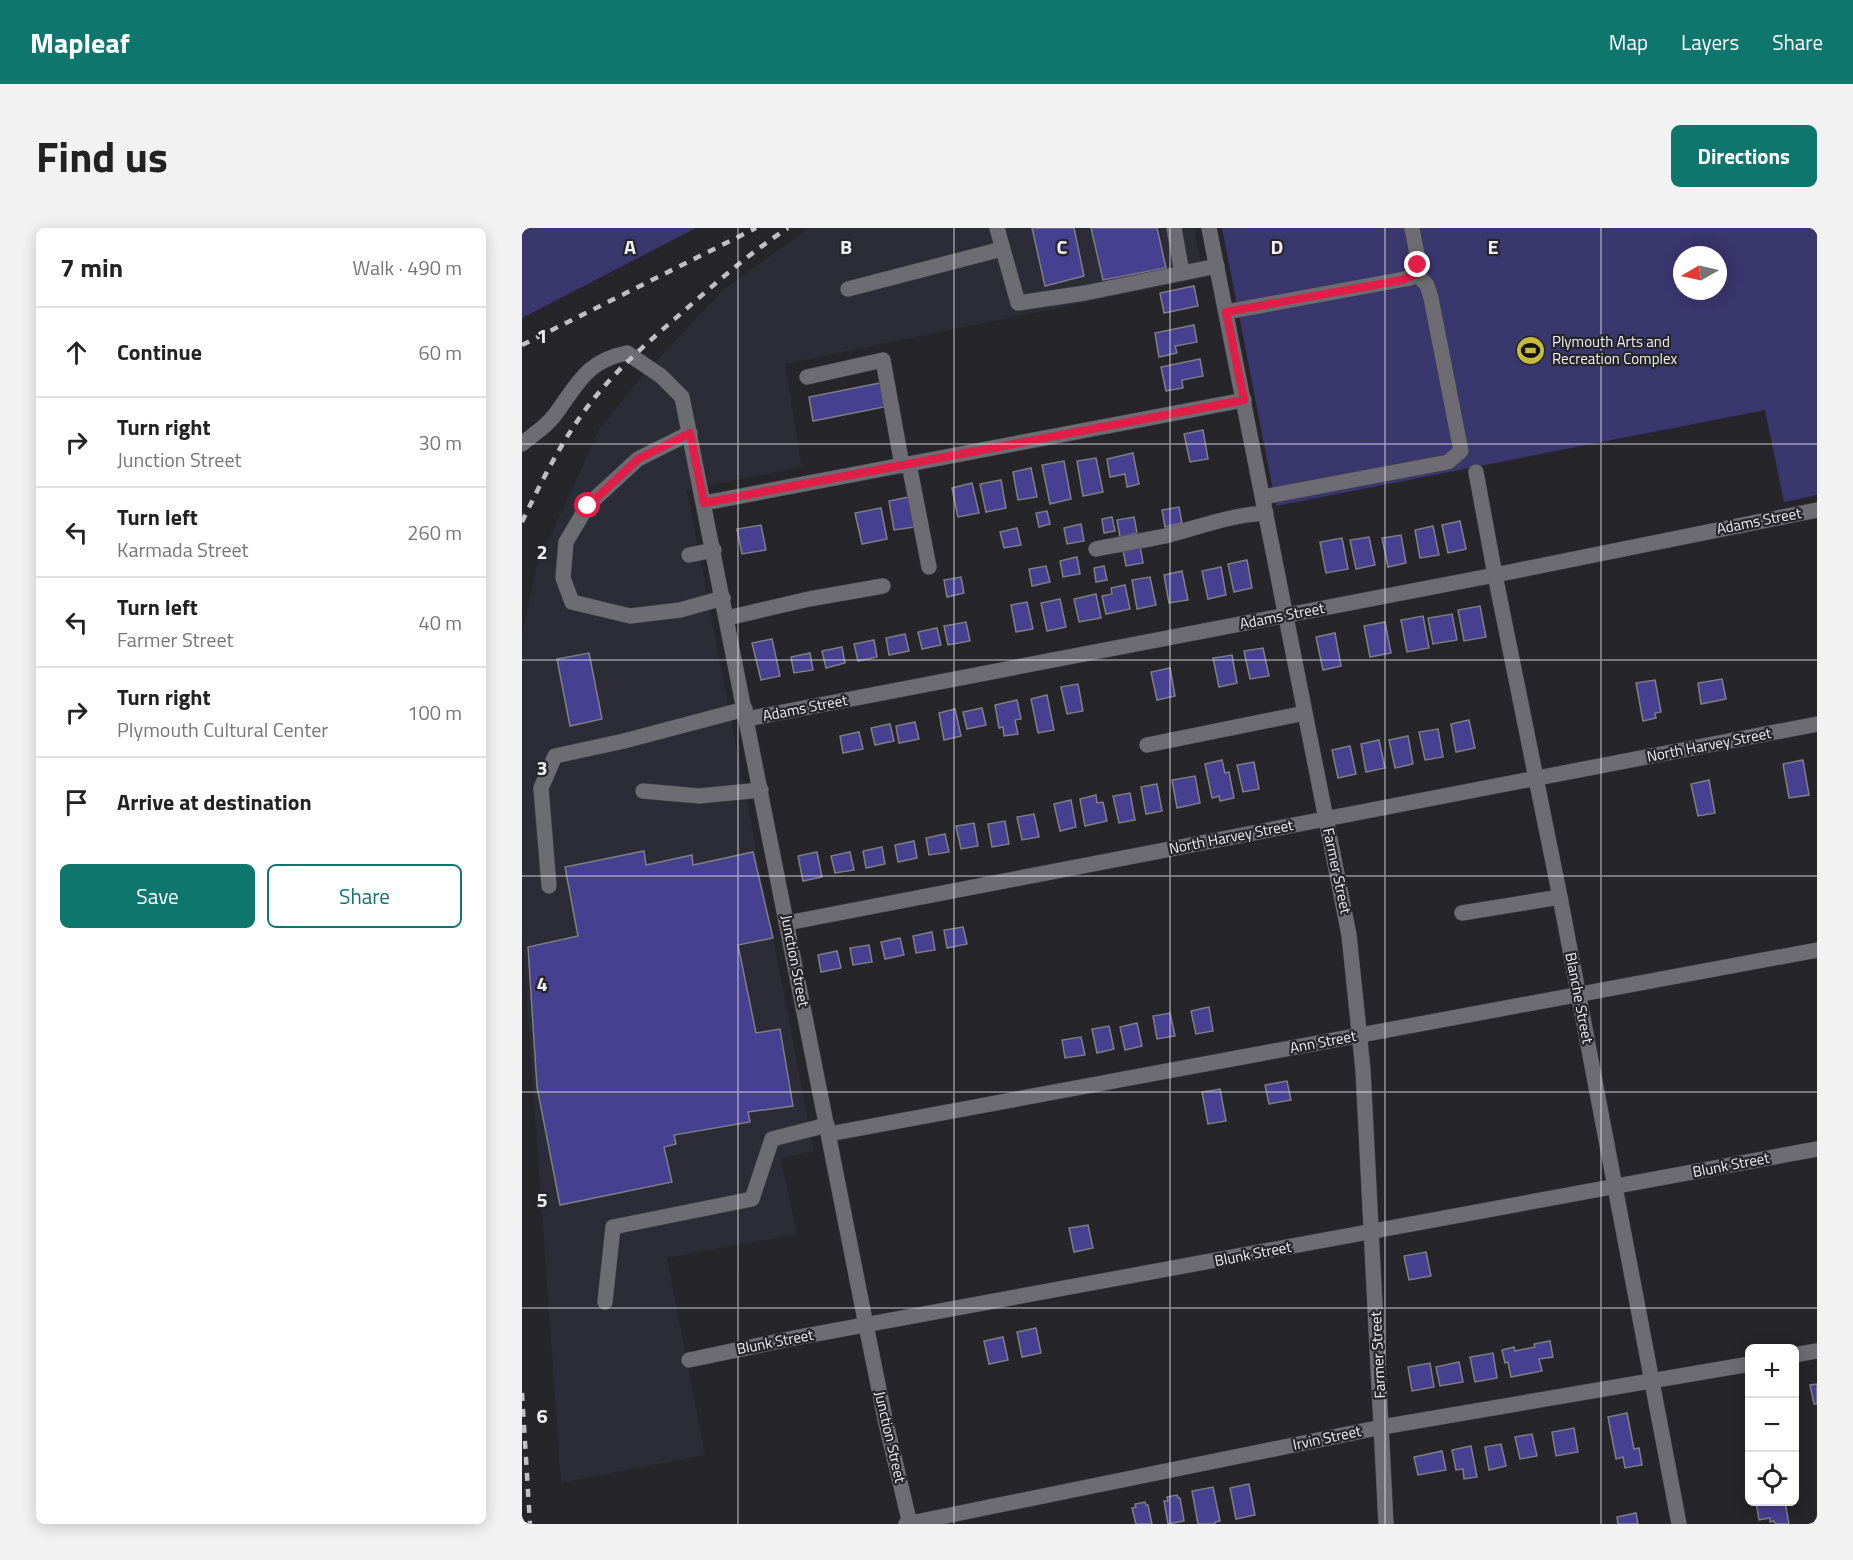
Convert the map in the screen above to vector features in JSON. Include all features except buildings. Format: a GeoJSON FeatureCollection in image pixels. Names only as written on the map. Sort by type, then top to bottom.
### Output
{"type":"FeatureCollection","features":[{"type":"Feature","properties":{"kind":"street"},"geometry":{"type":"LineString","coordinates":[[997,228],[1018,303],[1085,293],[1217,266]]}},
{"type":"Feature","properties":{"kind":"street"},"geometry":{"type":"LineString","coordinates":[[1174,228],[1182,273]]}},
{"type":"Feature","properties":{"kind":"street","name":"Farmer Street"},"geometry":{"type":"LineString","coordinates":[[1209,228],[1346,914],[1360,1035],[1386,1524]]}},
{"type":"Feature","properties":{"kind":"street"},"geometry":{"type":"LineString","coordinates":[[1263,497],[1448,462],[1461,451],[1431,298],[1427,285],[1416,274],[1417,254],[1412,228]]}},
{"type":"Feature","properties":{"kind":"street"},"geometry":{"type":"LineString","coordinates":[[848,289],[1002,249]]}},
{"type":"Feature","properties":{"kind":"street"},"geometry":{"type":"LineString","coordinates":[[1226,312],[1402,280],[1416,274]]}},
{"type":"Feature","properties":{"kind":"street","name":"Junction Street"},"geometry":{"type":"LineString","coordinates":[[522,444],[553,418],[583,374],[615,355],[627,353],[661,376],[682,397],[866,1325],[908,1524]]}},
{"type":"Feature","properties":{"kind":"street"},"geometry":{"type":"LineString","coordinates":[[807,377],[883,360],[929,567]]}},
{"type":"Feature","properties":{"kind":"street"},"geometry":{"type":"LineString","coordinates":[[704,503],[1244,400]]}},
{"type":"Feature","properties":{"kind":"street"},"geometry":{"type":"LineString","coordinates":[[690,433],[638,459],[588,506],[566,542],[562,578],[572,602],[630,616],[680,610],[723,598]]}},
{"type":"Feature","properties":{"kind":"street","name":"Blanche Street"},"geometry":{"type":"LineString","coordinates":[[1476,472],[1560,897],[1679,1524]]}},
{"type":"Feature","properties":{"kind":"street","name":"Adams Street"},"geometry":{"type":"LineString","coordinates":[[549,886],[541,788],[555,756],[746,714],[1286,615],[1817,510]]}},
{"type":"Feature","properties":{"kind":"street"},"geometry":{"type":"LineString","coordinates":[[1096,549],[1166,536],[1205,523],[1246,514],[1266,513]]}},
{"type":"Feature","properties":{"kind":"street"},"geometry":{"type":"LineString","coordinates":[[689,555],[714,550]]}},
{"type":"Feature","properties":{"kind":"street"},"geometry":{"type":"LineString","coordinates":[[727,618],[810,599],[883,586]]}},
{"type":"Feature","properties":{"kind":"street"},"geometry":{"type":"LineString","coordinates":[[1147,745],[1305,713]]}},
{"type":"Feature","properties":{"kind":"street","name":"North Harvey Street"},"geometry":{"type":"LineString","coordinates":[[787,923],[1817,724]]}},
{"type":"Feature","properties":{"kind":"street"},"geometry":{"type":"LineString","coordinates":[[643,791],[699,796],[761,790]]}},
{"type":"Feature","properties":{"kind":"street"},"geometry":{"type":"LineString","coordinates":[[1462,913],[1560,897]]}},
{"type":"Feature","properties":{"kind":"street","name":"Ann Street"},"geometry":{"type":"LineString","coordinates":[[605,1302],[613,1227],[752,1198],[772,1139],[1360,1035],[1817,950]]}},
{"type":"Feature","properties":{"kind":"street","name":"Blunk Street"},"geometry":{"type":"LineString","coordinates":[[689,1360],[866,1325],[1817,1149]]}},
{"type":"Feature","properties":{"kind":"street"},"geometry":{"type":"LineString","coordinates":[[1799,1354],[1817,1351]]}},
{"type":"Feature","properties":{"kind":"street","name":"Irvin Street"},"geometry":{"type":"LineString","coordinates":[[908,1524],[1382,1427],[1745,1365]]}},
{"type":"Feature","properties":{"kind":"shaded area"},"geometry":{"type":"Polygon","coordinates":[[[522,228],[696,228],[522,318],[522,228]]]}},
{"type":"Feature","properties":{"kind":"shaded area"},"geometry":{"type":"Polygon","coordinates":[[[809,228],[1194,228],[1203,278],[785,364],[802,467],[687,490],[814,1151],[781,1159],[797,1234],[667,1258],[705,1455],[561,1483],[522,929],[522,635],[536,568],[600,428],[642,376],[724,289],[809,228]]]}},
{"type":"Feature","properties":{"kind":"shaded area","name":"Plymouth Arts and Recreation Complex"},"geometry":{"type":"Polygon","coordinates":[[[1222,228],[1817,228],[1817,495],[1784,502],[1765,410],[1276,506],[1222,228]]]}},
{"type":"Feature","properties":{"kind":"railway"},"geometry":{"type":"LineString","coordinates":[[522,345],[756,228]]}},
{"type":"Feature","properties":{"kind":"railway"},"geometry":{"type":"LineString","coordinates":[[522,522],[564,441],[606,384],[639,351],[710,288],[788,228]]}},
{"type":"Feature","properties":{"kind":"railway"},"geometry":{"type":"LineString","coordinates":[[522,1393],[530,1524]]}},
{"type":"Feature","properties":{"kind":"place","name":"Plymouth Arts and Recreation Complex"},"geometry":{"type":"Point","coordinates":[1531,351]}},
{"type":"Feature","properties":{"kind":"route"},"geometry":{"type":"LineString","coordinates":[[588,506],[638,459],[690,433],[704,503],[1244,400],[1226,312],[1402,280],[1416,274],[1418,265]]}}]}
